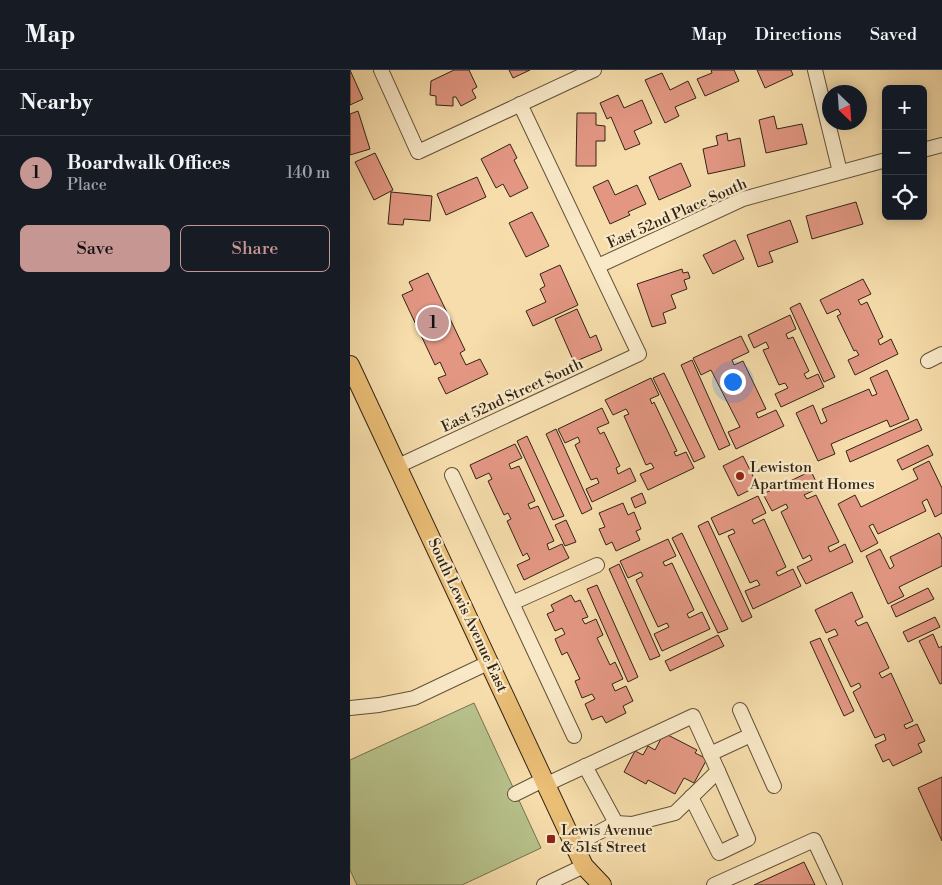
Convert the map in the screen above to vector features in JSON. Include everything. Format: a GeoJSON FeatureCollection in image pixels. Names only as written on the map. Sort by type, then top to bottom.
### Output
{"type":"FeatureCollection","features":[{"type":"Feature","properties":{"kind":"main road","name":"South Lewis Avenue East"},"geometry":{"type":"LineString","coordinates":[[350,364],[575,845],[584,866],[586,885]]}},
{"type":"Feature","properties":{"kind":"main road","name":"South Lewis Avenue East"},"geometry":{"type":"LineString","coordinates":[[584,866],[602,885]]}},
{"type":"Feature","properties":{"kind":"street"},"geometry":{"type":"LineString","coordinates":[[381,70],[418,152],[594,70]]}},
{"type":"Feature","properties":{"kind":"street"},"geometry":{"type":"LineString","coordinates":[[815,70],[840,172]]}},
{"type":"Feature","properties":{"kind":"street"},"geometry":{"type":"LineString","coordinates":[[520,104],[598,266]]}},
{"type":"Feature","properties":{"kind":"street"},"geometry":{"type":"LineString","coordinates":[[927,149],[942,145]]}},
{"type":"Feature","properties":{"kind":"street","name":"East 52nd Place South"},"geometry":{"type":"LineString","coordinates":[[598,266],[743,199],[882,161]]}},
{"type":"Feature","properties":{"kind":"street","name":"East 52nd Street South"},"geometry":{"type":"LineString","coordinates":[[398,466],[639,354],[598,266]]}},
{"type":"Feature","properties":{"kind":"street"},"geometry":{"type":"LineString","coordinates":[[928,361],[942,354]]}},
{"type":"Feature","properties":{"kind":"street"},"geometry":{"type":"LineString","coordinates":[[452,475],[574,736]]}},
{"type":"Feature","properties":{"kind":"street"},"geometry":{"type":"LineString","coordinates":[[512,603],[597,566]]}},
{"type":"Feature","properties":{"kind":"street"},"geometry":{"type":"LineString","coordinates":[[350,708],[379,705],[414,698],[490,662]]}},
{"type":"Feature","properties":{"kind":"street"},"geometry":{"type":"LineString","coordinates":[[740,710],[774,786]]}},
{"type":"Feature","properties":{"kind":"street"},"geometry":{"type":"LineString","coordinates":[[515,794],[585,766],[693,716],[748,839],[719,852],[691,797]]}},
{"type":"Feature","properties":{"kind":"street"},"geometry":{"type":"LineString","coordinates":[[710,754],[751,735]]}},
{"type":"Feature","properties":{"kind":"street"},"geometry":{"type":"LineString","coordinates":[[585,766],[616,823]]}},
{"type":"Feature","properties":{"kind":"street"},"geometry":{"type":"LineString","coordinates":[[575,845],[616,823],[632,824],[675,813],[718,771]]}},
{"type":"Feature","properties":{"kind":"street"},"geometry":{"type":"LineString","coordinates":[[714,885],[814,840],[835,885]]}},
{"type":"Feature","properties":{"kind":"street"},"geometry":{"type":"LineString","coordinates":[[544,885],[584,866]]}},
{"type":"Feature","properties":{"kind":"green space"},"geometry":{"type":"Polygon","coordinates":[[[474,703],[541,848],[462,885],[357,885],[350,870],[350,760],[474,703]]]}},
{"type":"Feature","properties":{"kind":"building"},"geometry":{"type":"Polygon","coordinates":[[[350,70],[363,99],[350,105],[350,70]]]}},
{"type":"Feature","properties":{"kind":"building"},"geometry":{"type":"Polygon","coordinates":[[[454,70],[469,70],[477,87],[472,90],[476,98],[461,106],[456,97],[453,97],[453,106],[436,105],[436,96],[430,95],[431,81],[454,70]]]}},
{"type":"Feature","properties":{"kind":"building"},"geometry":{"type":"Polygon","coordinates":[[[509,70],[530,70],[513,78],[509,70]]]}},
{"type":"Feature","properties":{"kind":"building"},"geometry":{"type":"Polygon","coordinates":[[[711,70],[734,70],[739,81],[705,96],[697,79],[712,73],[711,70]]]}},
{"type":"Feature","properties":{"kind":"building"},"geometry":{"type":"Polygon","coordinates":[[[757,70],[791,70],[793,75],[765,88],[757,70]]]}},
{"type":"Feature","properties":{"kind":"building"},"geometry":{"type":"Polygon","coordinates":[[[662,73],[670,90],[688,81],[696,98],[675,107],[679,116],[665,123],[645,80],[662,73]]]}},
{"type":"Feature","properties":{"kind":"building"},"geometry":{"type":"Polygon","coordinates":[[[618,95],[624,108],[642,100],[652,123],[634,131],[640,144],[625,150],[611,117],[607,119],[600,103],[618,95]]]}},
{"type":"Feature","properties":{"kind":"building"},"geometry":{"type":"Polygon","coordinates":[[[358,111],[370,149],[350,155],[350,114],[358,111]]]}},
{"type":"Feature","properties":{"kind":"building"},"geometry":{"type":"Polygon","coordinates":[[[577,113],[596,113],[596,125],[605,126],[605,141],[596,141],[596,166],[576,166],[577,113]]]}},
{"type":"Feature","properties":{"kind":"building"},"geometry":{"type":"Polygon","coordinates":[[[774,116],[777,129],[802,124],[807,144],[766,153],[759,120],[774,116]]]}},
{"type":"Feature","properties":{"kind":"building"},"geometry":{"type":"Polygon","coordinates":[[[727,133],[728,141],[740,138],[745,166],[708,174],[703,149],[718,145],[716,136],[727,133]]]}},
{"type":"Feature","properties":{"kind":"building"},"geometry":{"type":"Polygon","coordinates":[[[510,144],[517,158],[514,160],[528,188],[510,197],[503,184],[496,188],[481,159],[510,144]]]}},
{"type":"Feature","properties":{"kind":"building"},"geometry":{"type":"Polygon","coordinates":[[[375,153],[393,190],[374,200],[355,162],[375,153]]]}},
{"type":"Feature","properties":{"kind":"building"},"geometry":{"type":"Polygon","coordinates":[[[681,163],[691,186],[659,200],[649,177],[681,163]]]}},
{"type":"Feature","properties":{"kind":"building"},"geometry":{"type":"Polygon","coordinates":[[[477,177],[486,197],[446,215],[437,194],[477,177]]]}},
{"type":"Feature","properties":{"kind":"building"},"geometry":{"type":"Polygon","coordinates":[[[608,180],[615,195],[637,185],[646,204],[628,212],[630,215],[610,224],[593,187],[608,180]]]}},
{"type":"Feature","properties":{"kind":"building"},"geometry":{"type":"Polygon","coordinates":[[[391,192],[432,196],[430,221],[404,219],[403,225],[388,224],[391,192]]]}},
{"type":"Feature","properties":{"kind":"building"},"geometry":{"type":"Polygon","coordinates":[[[856,202],[863,224],[812,239],[806,216],[856,202]]]}},
{"type":"Feature","properties":{"kind":"building"},"geometry":{"type":"Polygon","coordinates":[[[532,212],[549,246],[526,257],[509,223],[532,212]]]}},
{"type":"Feature","properties":{"kind":"building"},"geometry":{"type":"Polygon","coordinates":[[[790,220],[798,242],[769,252],[773,262],[758,267],[747,235],[790,220]]]}},
{"type":"Feature","properties":{"kind":"building"},"geometry":{"type":"Polygon","coordinates":[[[735,240],[744,259],[713,274],[703,255],[735,240]]]}},
{"type":"Feature","properties":{"kind":"building"},"geometry":{"type":"Polygon","coordinates":[[[560,265],[578,305],[533,326],[526,311],[546,302],[540,289],[545,286],[540,274],[560,265]]]}},
{"type":"Feature","properties":{"kind":"building"},"geometry":{"type":"Polygon","coordinates":[[[682,269],[683,273],[688,272],[690,278],[684,280],[687,289],[671,295],[676,308],[663,313],[666,323],[652,327],[637,284],[682,269]]]}},
{"type":"Feature","properties":{"kind":"building"},"geometry":{"type":"Polygon","coordinates":[[[428,273],[465,350],[460,353],[466,365],[480,359],[488,374],[446,394],[438,378],[446,375],[440,362],[435,365],[402,295],[413,290],[409,282],[428,273]]]}},
{"type":"Feature","properties":{"kind":"building"},"geometry":{"type":"Polygon","coordinates":[[[863,279],[871,294],[858,300],[861,305],[867,302],[883,337],[878,340],[880,345],[891,339],[898,354],[855,375],[848,360],[859,355],[856,350],[854,351],[837,316],[841,314],[838,309],[827,314],[820,300],[863,279]]]}},
{"type":"Feature","properties":{"kind":"building"},"geometry":{"type":"Polygon","coordinates":[[[800,303],[835,377],[824,382],[790,308],[800,303]]]}},
{"type":"Feature","properties":{"kind":"building"},"geometry":{"type":"Polygon","coordinates":[[[577,309],[590,338],[596,335],[602,350],[574,362],[555,319],[577,309]]]}},
{"type":"Feature","properties":{"kind":"building"},"geometry":{"type":"Polygon","coordinates":[[[790,315],[796,329],[786,334],[788,339],[793,337],[809,371],[804,374],[807,379],[818,374],[824,387],[781,407],[775,394],[788,388],[785,383],[779,385],[763,350],[769,348],[766,342],[754,348],[748,335],[790,315]]]}},
{"type":"Feature","properties":{"kind":"building"},"geometry":{"type":"Polygon","coordinates":[[[741,336],[749,352],[732,360],[734,365],[743,361],[766,409],[756,413],[758,418],[776,410],[784,426],[736,449],[728,432],[740,427],[711,370],[701,375],[693,358],[741,336]]]}},
{"type":"Feature","properties":{"kind":"building"},"geometry":{"type":"Polygon","coordinates":[[[692,360],[730,445],[719,450],[681,365],[692,360]]]}},
{"type":"Feature","properties":{"kind":"building"},"geometry":{"type":"Polygon","coordinates":[[[887,370],[909,419],[890,427],[887,420],[831,444],[835,454],[818,461],[796,413],[813,405],[821,424],[827,421],[822,409],[869,389],[872,396],[877,394],[870,378],[887,370]]]}},
{"type":"Feature","properties":{"kind":"building"},"geometry":{"type":"Polygon","coordinates":[[[664,373],[705,457],[694,462],[653,378],[664,373]]]}},
{"type":"Feature","properties":{"kind":"building"},"geometry":{"type":"Polygon","coordinates":[[[651,378],[659,395],[650,399],[652,404],[654,402],[677,451],[674,452],[676,456],[686,452],[694,468],[648,490],[640,474],[654,468],[651,463],[646,465],[624,416],[629,414],[626,409],[613,415],[605,400],[651,378]]]}},
{"type":"Feature","properties":{"kind":"building"},"geometry":{"type":"Polygon","coordinates":[[[602,408],[609,423],[597,428],[600,434],[604,432],[620,466],[616,468],[618,474],[630,468],[636,481],[592,502],[586,489],[599,483],[597,478],[591,480],[575,445],[580,442],[578,437],[565,443],[558,429],[602,408]]]}},
{"type":"Feature","properties":{"kind":"building"},"geometry":{"type":"Polygon","coordinates":[[[917,419],[922,430],[850,462],[846,451],[917,419]]]}},
{"type":"Feature","properties":{"kind":"building"},"geometry":{"type":"Polygon","coordinates":[[[556,429],[592,509],[582,514],[546,434],[556,429]]]}},
{"type":"Feature","properties":{"kind":"building"},"geometry":{"type":"Polygon","coordinates":[[[527,436],[564,516],[553,520],[517,441],[527,436]]]}},
{"type":"Feature","properties":{"kind":"building"},"geometry":{"type":"Polygon","coordinates":[[[515,444],[522,458],[509,464],[511,469],[519,466],[535,501],[528,504],[530,509],[538,506],[554,541],[547,544],[549,550],[562,544],[569,558],[524,580],[517,565],[530,559],[527,553],[523,556],[507,521],[511,519],[508,513],[504,515],[488,481],[492,479],[489,473],[476,479],[470,465],[515,444]]]}},
{"type":"Feature","properties":{"kind":"building"},"geometry":{"type":"Polygon","coordinates":[[[928,445],[933,455],[902,470],[897,460],[928,445]]]}},
{"type":"Feature","properties":{"kind":"building","name":"Lewiston Apartment Homes"},"geometry":{"type":"Polygon","coordinates":[[[743,456],[758,486],[738,496],[723,466],[743,456]]]}},
{"type":"Feature","properties":{"kind":"building"},"geometry":{"type":"Polygon","coordinates":[[[929,461],[942,488],[942,513],[935,517],[927,499],[922,502],[926,511],[878,534],[873,524],[869,526],[878,543],[861,552],[838,504],[855,495],[861,507],[918,479],[913,469],[929,461]]]}},
{"type":"Feature","properties":{"kind":"building"},"geometry":{"type":"Polygon","coordinates":[[[811,471],[819,488],[804,495],[807,499],[816,495],[839,542],[828,547],[830,552],[845,544],[853,562],[806,584],[797,567],[812,560],[810,555],[803,559],[781,512],[788,508],[786,504],[772,511],[763,494],[811,471]]]}},
{"type":"Feature","properties":{"kind":"building"},"geometry":{"type":"Polygon","coordinates":[[[642,493],[646,503],[635,508],[631,498],[642,493]]]}},
{"type":"Feature","properties":{"kind":"building"},"geometry":{"type":"Polygon","coordinates":[[[758,496],[766,513],[752,520],[754,524],[764,519],[786,567],[776,572],[778,576],[793,569],[801,586],[753,609],[745,591],[760,585],[757,580],[750,583],[728,536],[735,533],[733,529],[719,535],[711,518],[758,496]]]}},
{"type":"Feature","properties":{"kind":"building"},"geometry":{"type":"Polygon","coordinates":[[[623,503],[628,515],[634,512],[641,529],[636,531],[640,540],[616,551],[612,542],[606,545],[599,529],[605,527],[599,513],[623,503]]]}},
{"type":"Feature","properties":{"kind":"building"},"geometry":{"type":"Polygon","coordinates":[[[566,520],[576,542],[565,546],[555,525],[566,520]]]}},
{"type":"Feature","properties":{"kind":"building"},"geometry":{"type":"Polygon","coordinates":[[[708,521],[752,617],[742,622],[698,526],[708,521]]]}},
{"type":"Feature","properties":{"kind":"building"},"geometry":{"type":"Polygon","coordinates":[[[682,533],[728,629],[718,633],[672,538],[682,533]]]}},
{"type":"Feature","properties":{"kind":"building"},"geometry":{"type":"Polygon","coordinates":[[[939,533],[942,539],[942,566],[899,587],[904,596],[888,604],[866,556],[880,549],[890,569],[894,566],[890,557],[939,533]]]}},
{"type":"Feature","properties":{"kind":"building"},"geometry":{"type":"Polygon","coordinates":[[[668,539],[676,556],[663,562],[665,566],[672,563],[694,610],[687,614],[689,618],[702,612],[710,629],[662,651],[654,634],[669,627],[667,623],[658,627],[636,580],[643,576],[641,572],[628,578],[620,561],[668,539]]]}},
{"type":"Feature","properties":{"kind":"building"},"geometry":{"type":"Polygon","coordinates":[[[619,564],[660,656],[650,660],[609,569],[619,564]]]}},
{"type":"Feature","properties":{"kind":"building"},"geometry":{"type":"Polygon","coordinates":[[[597,585],[638,677],[628,682],[587,589],[597,585]]]}},
{"type":"Feature","properties":{"kind":"building"},"geometry":{"type":"Polygon","coordinates":[[[928,588],[934,599],[896,617],[891,606],[928,588]]]}},
{"type":"Feature","properties":{"kind":"building"},"geometry":{"type":"Polygon","coordinates":[[[852,592],[863,617],[855,621],[858,626],[867,622],[889,668],[879,673],[882,678],[891,673],[913,721],[904,725],[906,729],[917,724],[925,741],[918,744],[922,752],[893,766],[889,759],[883,762],[875,745],[886,740],[884,734],[875,738],[853,692],[861,687],[859,683],[851,687],[828,639],[838,635],[835,629],[826,633],[815,610],[852,592]]]}},
{"type":"Feature","properties":{"kind":"building"},"geometry":{"type":"Polygon","coordinates":[[[571,595],[575,602],[580,600],[588,617],[582,619],[585,624],[596,619],[603,635],[597,638],[610,665],[615,662],[623,679],[612,684],[615,691],[626,686],[633,701],[623,706],[626,713],[606,723],[602,716],[592,720],[585,704],[595,699],[592,694],[582,698],[575,681],[580,679],[567,652],[562,655],[555,639],[565,634],[562,628],[555,631],[547,614],[554,611],[551,605],[571,595]]]}},
{"type":"Feature","properties":{"kind":"building"},"geometry":{"type":"Polygon","coordinates":[[[935,617],[940,627],[908,642],[903,632],[935,617]]]}},
{"type":"Feature","properties":{"kind":"building"},"geometry":{"type":"Polygon","coordinates":[[[933,634],[939,648],[942,646],[942,683],[940,684],[919,641],[933,634]]]}},
{"type":"Feature","properties":{"kind":"building"},"geometry":{"type":"Polygon","coordinates":[[[718,635],[724,646],[670,671],[665,661],[718,635]]]}},
{"type":"Feature","properties":{"kind":"building"},"geometry":{"type":"Polygon","coordinates":[[[820,638],[854,711],[844,716],[810,642],[820,638]]]}},
{"type":"Feature","properties":{"kind":"building"},"geometry":{"type":"Polygon","coordinates":[[[664,733],[697,750],[695,753],[707,759],[694,783],[684,778],[675,794],[648,780],[646,784],[624,772],[635,751],[643,755],[648,746],[655,750],[664,733]]]}},
{"type":"Feature","properties":{"kind":"building"},"geometry":{"type":"Polygon","coordinates":[[[942,777],[942,841],[918,788],[942,777]]]}},
{"type":"Feature","properties":{"kind":"building"},"geometry":{"type":"Polygon","coordinates":[[[804,862],[815,885],[754,885],[804,862]]]}},
{"type":"Feature","properties":{"kind":"place","name":"Boardwalk Offices"},"geometry":{"type":"Point","coordinates":[433,323]}},
{"type":"Feature","properties":{"kind":"place","name":"Lewiston Apartment Homes"},"geometry":{"type":"Point","coordinates":[740,476]}},
{"type":"Feature","properties":{"kind":"place","name":"Lewis Avenue & 51st Street"},"geometry":{"type":"Point","coordinates":[551,839]}}]}
